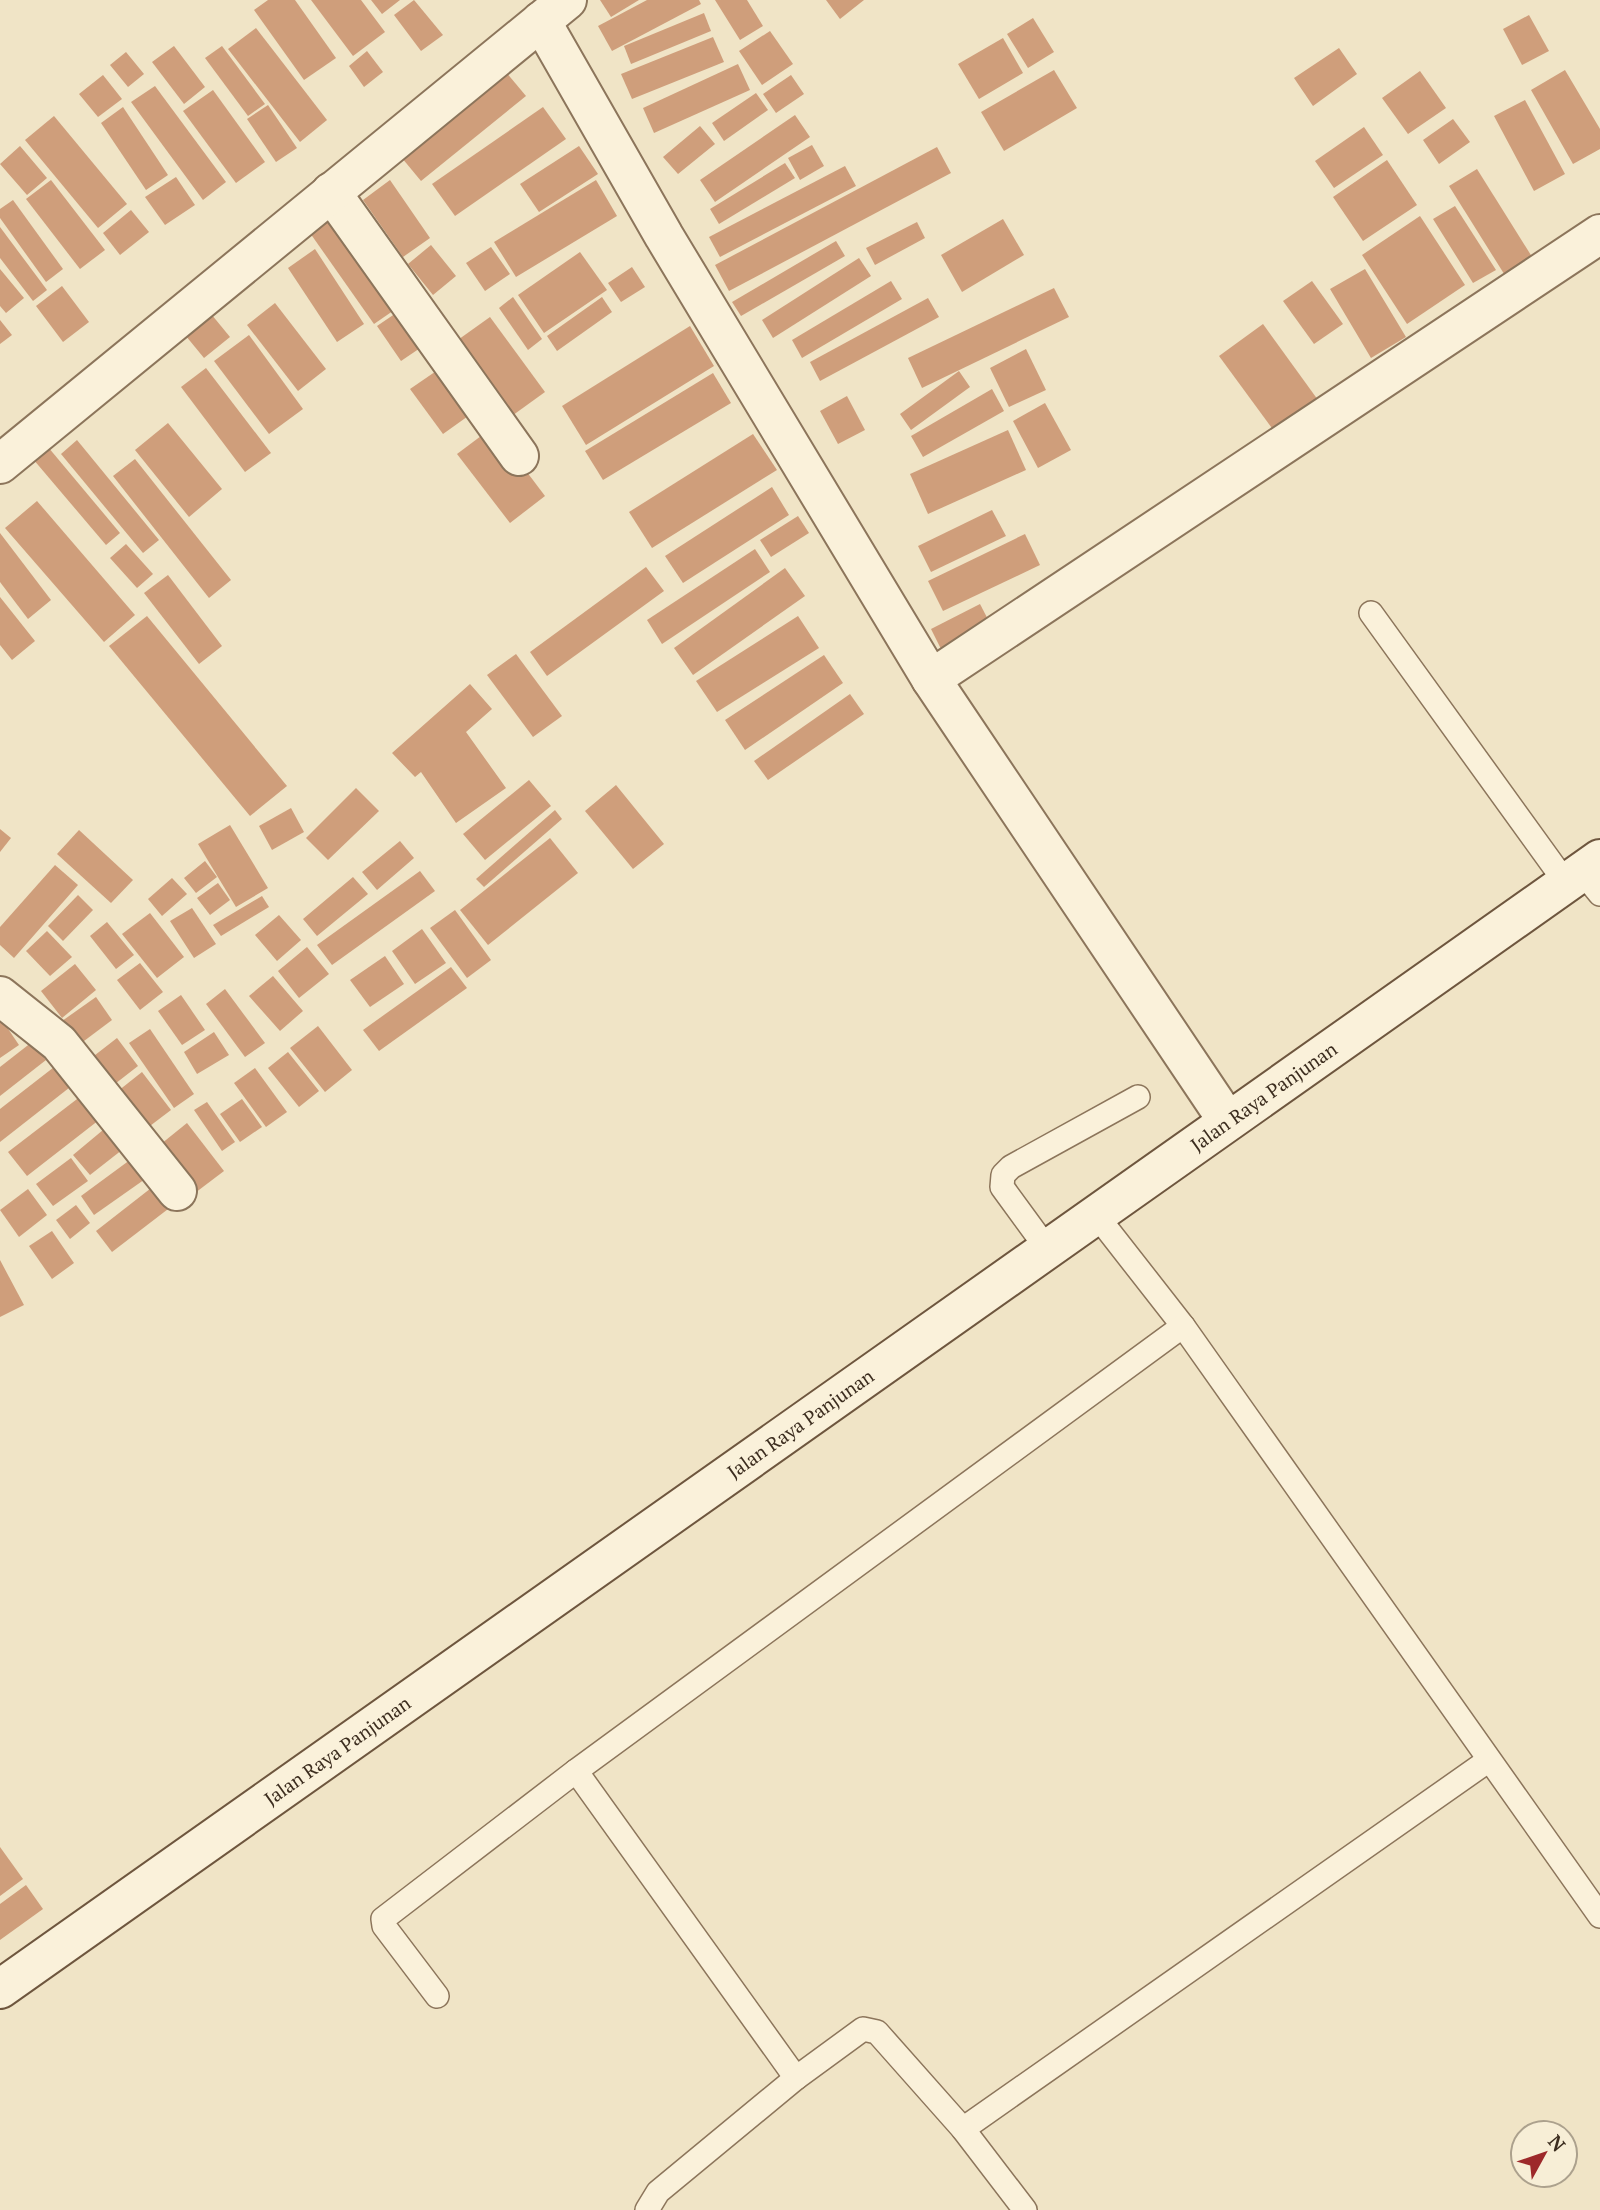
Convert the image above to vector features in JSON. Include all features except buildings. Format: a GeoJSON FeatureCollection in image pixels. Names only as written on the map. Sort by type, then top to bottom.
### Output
{"type":"FeatureCollection","features":[{"type":"Feature","properties":{"kind":"street"},"geometry":{"type":"LineString","coordinates":[[0,464],[554,11],[664,236],[931,679],[1227,1120]]}},
{"type":"Feature","properties":{"kind":"street"},"geometry":{"type":"LineString","coordinates":[[331,192],[519,457]]}},
{"type":"Feature","properties":{"kind":"street"},"geometry":{"type":"LineString","coordinates":[[931,679],[1600,234]]}},
{"type":"Feature","properties":{"kind":"street","name":"Jalan Raya Panjunan"},"geometry":{"type":"LineString","coordinates":[[0,1989],[1048,1250],[1104,1224],[1227,1120],[1587,877]]}},
{"type":"Feature","properties":{"kind":"street"},"geometry":{"type":"LineString","coordinates":[[0,996],[59,1043],[177,1191]]}},
{"type":"Feature","properties":{"kind":"lane"},"geometry":{"type":"LineString","coordinates":[[1371,613],[1587,877]]}},
{"type":"Feature","properties":{"kind":"lane"},"geometry":{"type":"LineString","coordinates":[[1048,1250],[1002,1186],[1003,1175],[1011,1167],[1138,1097]]}},
{"type":"Feature","properties":{"kind":"lane"},"geometry":{"type":"LineString","coordinates":[[1104,1224],[1183,1326],[1600,1916]]}},
{"type":"Feature","properties":{"kind":"lane"},"geometry":{"type":"LineString","coordinates":[[437,1996],[384,1926],[383,1919],[576,1771],[1183,1326]]}},
{"type":"Feature","properties":{"kind":"lane"},"geometry":{"type":"LineString","coordinates":[[963,2129],[1489,1760]]}},
{"type":"Feature","properties":{"kind":"lane"},"geometry":{"type":"LineString","coordinates":[[576,1771],[796,2078]]}},
{"type":"Feature","properties":{"kind":"lane"},"geometry":{"type":"LineString","coordinates":[[647,2210],[657,2192],[796,2078],[863,2029],[882,2035],[963,2129],[1025,2210]]}}]}
